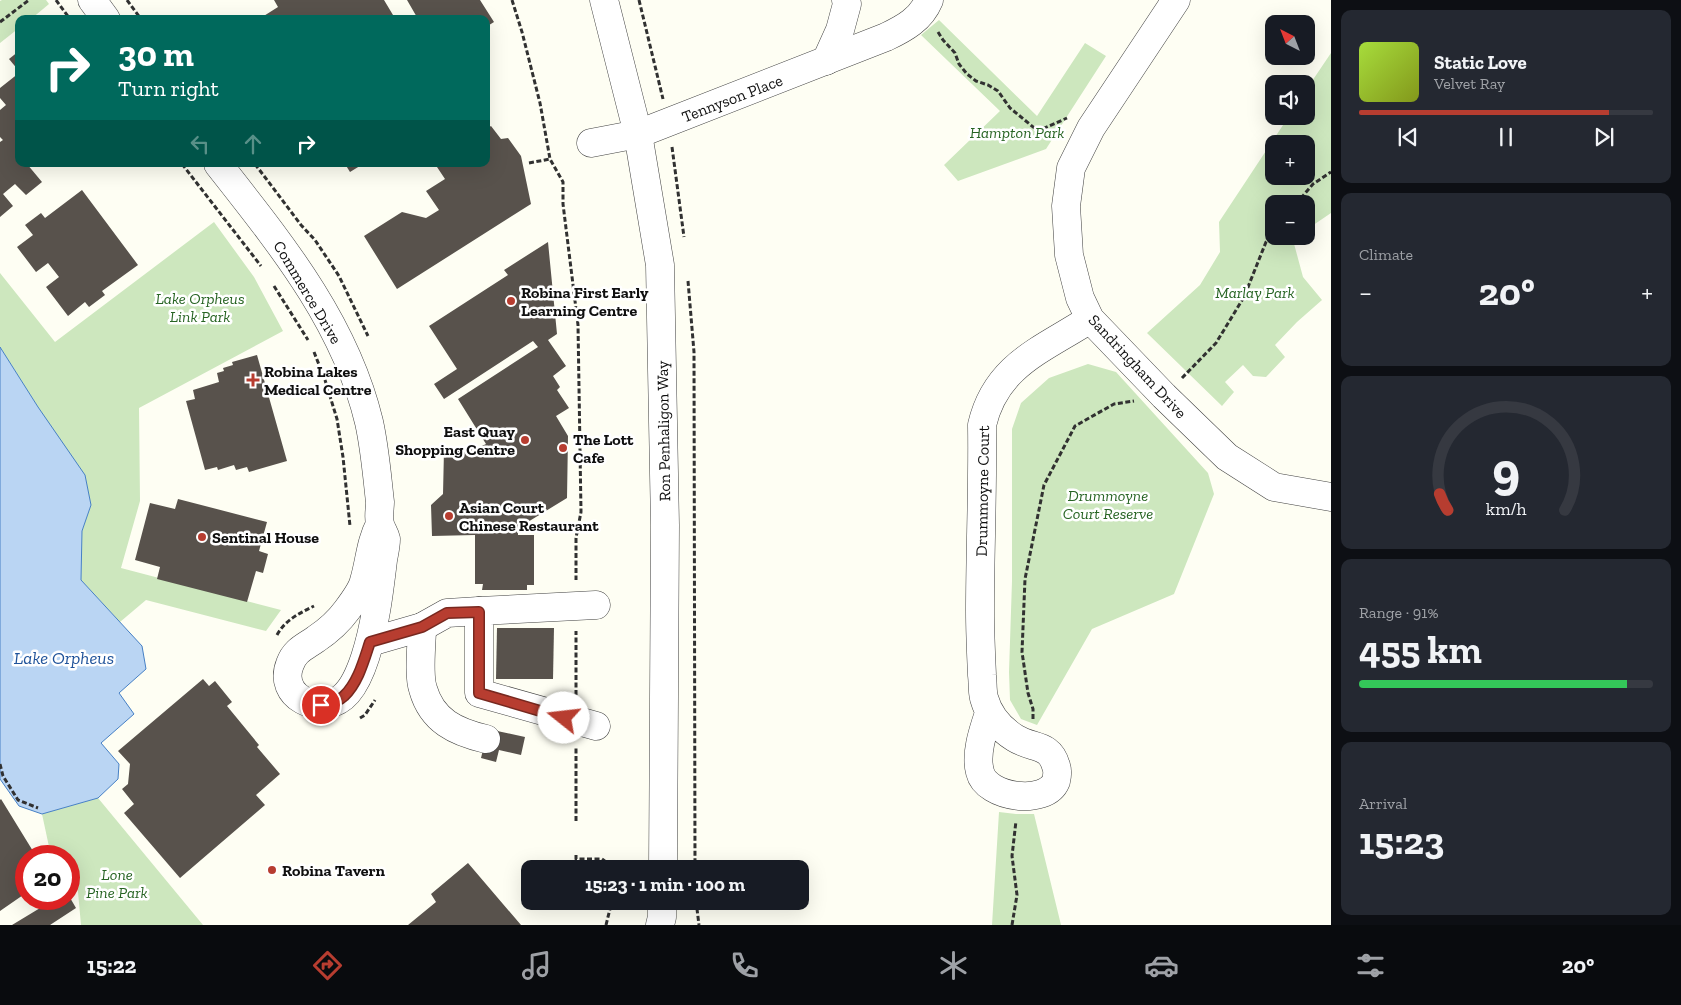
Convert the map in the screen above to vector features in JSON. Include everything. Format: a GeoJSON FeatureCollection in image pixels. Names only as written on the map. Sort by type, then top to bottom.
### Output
{"type":"FeatureCollection","features":[{"type":"Feature","properties":{"kind":"street","name":"Ron Penhaligon Way"},"geometry":{"type":"LineString","coordinates":[[604,0],[638,134],[660,265],[665,525],[663,860]]}},
{"type":"Feature","properties":{"kind":"street"},"geometry":{"type":"LineString","coordinates":[[826,61],[840,30],[847,4],[846,0]]}},
{"type":"Feature","properties":{"kind":"street","name":"Sandringham Drive"},"geometry":{"type":"LineString","coordinates":[[1176,0],[1091,128],[1071,168],[1066,206],[1069,255],[1080,298],[1090,319],[1164,396],[1227,457],[1274,487],[1331,497]]}},
{"type":"Feature","properties":{"kind":"street","name":"Tennyson Place"},"geometry":{"type":"LineString","coordinates":[[591,143],[638,134],[886,37],[901,30],[927,6]]}},
{"type":"Feature","properties":{"kind":"street","name":"Commerce Drive"},"geometry":{"type":"LineString","coordinates":[[220,167],[284,248],[330,323],[352,371],[368,422],[376,461],[380,524],[386,538],[380,592],[370,642],[354,681],[343,697],[321,705],[312,704],[300,699],[292,692],[287,680],[289,666],[294,655],[332,627],[346,612],[364,583],[373,538],[380,524]]}},
{"type":"Feature","properties":{"kind":"street","name":"Drummoyne Court"},"geometry":{"type":"LineString","coordinates":[[989,713],[984,695],[980,648],[982,425],[986,408],[1003,379],[1016,366],[1090,319]]}},
{"type":"Feature","properties":{"kind":"street"},"geometry":{"type":"LineString","coordinates":[[370,642],[422,627],[447,613],[586,605]]}},
{"type":"Feature","properties":{"kind":"street"},"geometry":{"type":"LineString","coordinates":[[479,612],[479,693],[586,723]]}},
{"type":"Feature","properties":{"kind":"street"},"geometry":{"type":"LineString","coordinates":[[422,627],[422,688],[432,709],[448,724],[464,734],[486,739]]}},
{"type":"Feature","properties":{"kind":"street"},"geometry":{"type":"LineString","coordinates":[[989,713],[997,724],[1016,739],[1039,746],[1048,752],[1058,770],[1056,781],[1051,788],[1044,793],[1019,796],[1002,793],[985,782],[980,773],[979,756],[982,734],[989,713]]}},
{"type":"Feature","properties":{"kind":"path"},"geometry":{"type":"LineString","coordinates":[[0,22],[29,0]]}},
{"type":"Feature","properties":{"kind":"path"},"geometry":{"type":"LineString","coordinates":[[56,0],[67,15]]}},
{"type":"Feature","properties":{"kind":"path"},"geometry":{"type":"LineString","coordinates":[[127,0],[138,15]]}},
{"type":"Feature","properties":{"kind":"path"},"geometry":{"type":"LineString","coordinates":[[512,0],[540,103],[550,159],[563,182],[563,204],[578,325],[581,512],[576,538],[586,605],[586,723],[576,821]]}},
{"type":"Feature","properties":{"kind":"path"},"geometry":{"type":"LineString","coordinates":[[927,6],[942,40],[955,53],[959,64],[967,74],[976,81],[998,91],[1010,108],[1038,131],[1076,113],[1102,113]]}},
{"type":"Feature","properties":{"kind":"path"},"geometry":{"type":"LineString","coordinates":[[529,163],[550,159]]}},
{"type":"Feature","properties":{"kind":"path"},"geometry":{"type":"LineString","coordinates":[[184,167],[267,273]]}},
{"type":"Feature","properties":{"kind":"path"},"geometry":{"type":"LineString","coordinates":[[257,167],[301,225],[315,240],[339,276],[368,338]]}},
{"type":"Feature","properties":{"kind":"path"},"geometry":{"type":"LineString","coordinates":[[1304,195],[1313,184],[1331,172]]}},
{"type":"Feature","properties":{"kind":"path"},"geometry":{"type":"LineString","coordinates":[[1027,743],[1033,721],[1033,709],[1028,693],[1022,652],[1025,579],[1044,485],[1075,426],[1114,404],[1164,396],[1216,343],[1244,296],[1265,244]]}},
{"type":"Feature","properties":{"kind":"path"},"geometry":{"type":"LineString","coordinates":[[272,281],[308,341]]}},
{"type":"Feature","properties":{"kind":"path"},"geometry":{"type":"LineString","coordinates":[[312,348],[326,380],[337,419],[350,519],[350,534]]}},
{"type":"Feature","properties":{"kind":"path"},"geometry":{"type":"LineString","coordinates":[[274,640],[280,628],[317,604]]}},
{"type":"Feature","properties":{"kind":"path"},"geometry":{"type":"LineString","coordinates":[[358,719],[365,715],[376,698]]}},
{"type":"Feature","properties":{"kind":"path"},"geometry":{"type":"LineString","coordinates":[[0,764],[3,776],[18,800],[38,808]]}},
{"type":"Feature","properties":{"kind":"path"},"geometry":{"type":"LineString","coordinates":[[1012,925],[1017,895],[1012,856],[1019,796]]}},
{"type":"Feature","properties":{"kind":"path"},"geometry":{"type":"LineString","coordinates":[[576,855],[576,859],[603,860]]}},
{"type":"Feature","properties":{"kind":"path"},"geometry":{"type":"LineString","coordinates":[[606,925],[610,910]]}},
{"type":"Feature","properties":{"kind":"path"},"geometry":{"type":"LineString","coordinates":[[697,910],[699,925]]}},
{"type":"Feature","properties":{"kind":"green space"},"geometry":{"type":"Polygon","coordinates":[[[46,0],[49,4],[36,15],[15,15],[15,31],[0,43],[0,1],[46,0]]]}},
{"type":"Feature","properties":{"kind":"green space","name":"Hampton Park"},"geometry":{"type":"Polygon","coordinates":[[[939,20],[1037,116],[1085,43],[1106,56],[1046,149],[958,181],[944,165],[1000,111],[921,35],[939,20]]]}},
{"type":"Feature","properties":{"kind":"green space","name":"Marlay Park"},"geometry":{"type":"Polygon","coordinates":[[[1331,53],[1331,213],[1315,224],[1315,195],[1265,195],[1265,245],[1294,245],[1303,277],[1322,300],[1275,345],[1285,357],[1266,377],[1253,376],[1243,365],[1225,382],[1234,392],[1222,406],[1147,333],[1200,285],[1220,252],[1219,222],[1265,152],[1265,185],[1315,185],[1315,135],[1276,135],[1283,125],[1315,125],[1315,77],[1331,53]]]}},
{"type":"Feature","properties":{"kind":"green space","name":"Lake Orpheus Link Park"},"geometry":{"type":"Polygon","coordinates":[[[214,222],[254,277],[283,331],[139,408],[140,501],[121,568],[281,610],[266,631],[146,600],[120,622],[81,580],[82,531],[91,505],[38,407],[0,347],[0,273],[55,342],[214,222]]]}},
{"type":"Feature","properties":{"kind":"green space","name":"Drummoyne Court Reserve"},"geometry":{"type":"Polygon","coordinates":[[[1088,364],[1116,372],[1208,473],[1214,494],[1174,594],[1092,629],[1037,725],[1021,719],[1010,700],[1012,429],[1021,403],[1049,378],[1088,364]]]}},
{"type":"Feature","properties":{"kind":"green space","name":"Lone Pine Park"},"geometry":{"type":"Polygon","coordinates":[[[98,798],[203,925],[81,925],[80,845],[49,845],[42,814],[98,798]]]}},
{"type":"Feature","properties":{"kind":"green space"},"geometry":{"type":"Polygon","coordinates":[[[999,812],[1034,814],[1061,925],[992,925],[999,812]]]}},
{"type":"Feature","properties":{"kind":"water","name":"Lake Orpheus"},"geometry":{"type":"Polygon","coordinates":[[[0,347],[38,407],[85,475],[91,505],[82,531],[81,580],[142,646],[146,669],[119,693],[134,714],[101,743],[119,764],[118,779],[98,798],[42,814],[19,806],[0,779],[0,347]]]}},
{"type":"Feature","properties":{"kind":"building"},"geometry":{"type":"Polygon","coordinates":[[[274,0],[384,0],[393,15],[265,15],[278,7],[274,0]]]}},
{"type":"Feature","properties":{"kind":"building"},"geometry":{"type":"Polygon","coordinates":[[[407,0],[480,0],[490,15],[416,15],[407,0]]]}},
{"type":"Feature","properties":{"kind":"building"},"geometry":{"type":"Polygon","coordinates":[[[490,16],[494,22],[490,24],[490,16]]]}},
{"type":"Feature","properties":{"kind":"building"},"geometry":{"type":"Polygon","coordinates":[[[15,54],[15,66],[9,59],[15,54]]]}},
{"type":"Feature","properties":{"kind":"building"},"geometry":{"type":"Polygon","coordinates":[[[15,76],[15,167],[30,167],[42,182],[26,195],[15,184],[3,194],[13,206],[0,217],[0,142],[3,140],[0,137],[0,110],[6,105],[0,98],[0,88],[15,76]]]}},
{"type":"Feature","properties":{"kind":"building"},"geometry":{"type":"Polygon","coordinates":[[[490,127],[501,139],[508,138],[521,156],[531,204],[397,289],[364,236],[402,212],[426,218],[439,210],[426,191],[445,179],[437,167],[490,167],[490,127]]]}},
{"type":"Feature","properties":{"kind":"building"},"geometry":{"type":"Polygon","coordinates":[[[347,167],[358,167],[350,172],[347,167]]]}},
{"type":"Feature","properties":{"kind":"building"},"geometry":{"type":"Polygon","coordinates":[[[82,190],[138,265],[102,291],[105,295],[89,307],[85,302],[68,316],[46,287],[59,277],[48,263],[36,272],[17,247],[33,235],[25,225],[41,213],[45,218],[82,190]]]}},
{"type":"Feature","properties":{"kind":"building"},"geometry":{"type":"Polygon","coordinates":[[[548,242],[557,334],[548,340],[566,366],[553,376],[560,387],[557,390],[569,408],[556,416],[568,436],[567,498],[518,528],[518,535],[534,535],[534,585],[527,585],[527,590],[482,590],[483,584],[475,584],[475,535],[432,536],[431,505],[443,494],[444,450],[478,448],[486,444],[458,399],[538,347],[533,341],[444,399],[434,384],[457,369],[429,326],[508,275],[504,270],[548,242]]]}},
{"type":"Feature","properties":{"kind":"building","name":"Robina Lakes Medical Centre"},"geometry":{"type":"Polygon","coordinates":[[[257,355],[287,461],[249,472],[247,467],[236,470],[234,465],[218,470],[217,467],[205,470],[186,401],[195,399],[193,390],[219,382],[217,373],[224,371],[223,368],[233,365],[232,362],[257,355]]]}},
{"type":"Feature","properties":{"kind":"building","name":"Sentinal House"},"geometry":{"type":"Polygon","coordinates":[[[178,499],[267,522],[259,551],[268,554],[263,573],[256,571],[247,602],[157,579],[160,567],[135,560],[150,503],[175,509],[178,499]]]}},
{"type":"Feature","properties":{"kind":"building"},"geometry":{"type":"Polygon","coordinates":[[[497,628],[554,628],[553,679],[496,679],[497,628]]]}},
{"type":"Feature","properties":{"kind":"building"},"geometry":{"type":"Polygon","coordinates":[[[203,679],[209,686],[215,681],[232,702],[227,706],[259,745],[257,747],[280,774],[256,795],[265,805],[180,878],[124,813],[134,804],[122,789],[128,784],[130,764],[118,751],[203,679]]]}},
{"type":"Feature","properties":{"kind":"building"},"geometry":{"type":"Polygon","coordinates":[[[488,729],[525,737],[521,755],[499,750],[496,762],[481,758],[488,729]]]}},
{"type":"Feature","properties":{"kind":"building"},"geometry":{"type":"Polygon","coordinates":[[[0,800],[29,845],[15,845],[15,901],[0,911],[0,800]]]}},
{"type":"Feature","properties":{"kind":"building"},"geometry":{"type":"Polygon","coordinates":[[[468,863],[521,925],[408,925],[436,902],[431,894],[468,863]]]}},
{"type":"Feature","properties":{"kind":"building"},"geometry":{"type":"Polygon","coordinates":[[[37,910],[73,910],[50,925],[12,925],[37,910]]]}},
{"type":"Feature","properties":{"kind":"place","name":"Robina First Early Learning Centre"},"geometry":{"type":"Point","coordinates":[511,301]}},
{"type":"Feature","properties":{"kind":"place","name":"Robina Lakes Medical Centre"},"geometry":{"type":"Point","coordinates":[253,380]}},
{"type":"Feature","properties":{"kind":"place","name":"East Quay Shopping Centre"},"geometry":{"type":"Point","coordinates":[525,440]}},
{"type":"Feature","properties":{"kind":"place","name":"The Lott Cafe"},"geometry":{"type":"Point","coordinates":[563,448]}},
{"type":"Feature","properties":{"kind":"place","name":"Asian Court Chinese Restaurant"},"geometry":{"type":"Point","coordinates":[449,516]}},
{"type":"Feature","properties":{"kind":"place","name":"Sentinal House"},"geometry":{"type":"Point","coordinates":[202,537]}},
{"type":"Feature","properties":{"kind":"place","name":"Robina Tavern"},"geometry":{"type":"Point","coordinates":[272,870]}},
{"type":"Feature","properties":{"kind":"route"},"geometry":{"type":"LineString","coordinates":[[321,705],[343,697],[354,681],[370,642],[422,627],[447,613],[479,612],[479,693],[564,718]]}}]}
